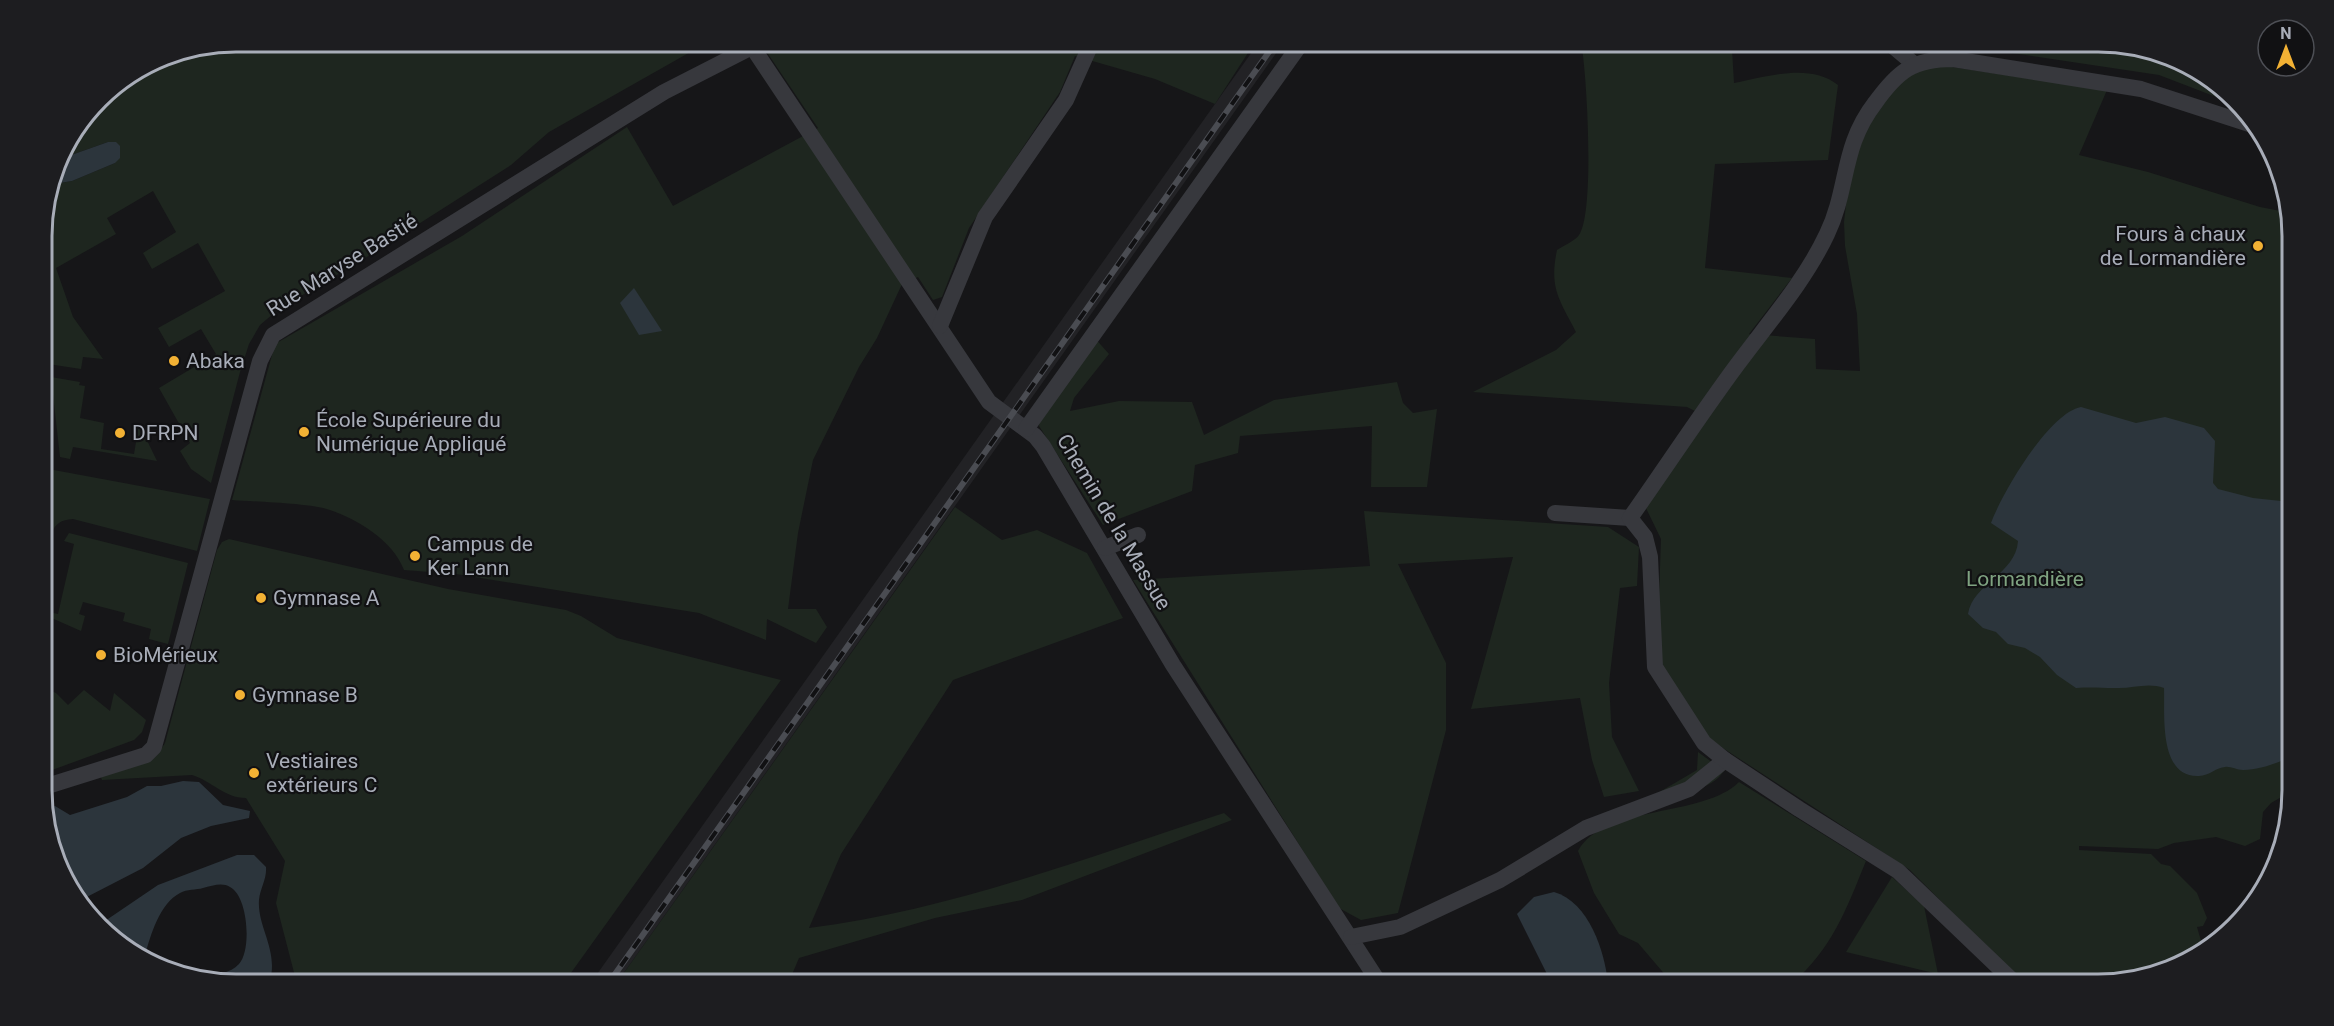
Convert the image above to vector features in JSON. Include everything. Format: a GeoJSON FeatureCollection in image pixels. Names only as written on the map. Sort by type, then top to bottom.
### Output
{"type":"FeatureCollection","features":[{"type":"Feature","properties":{"kind":"street"},"geometry":{"type":"LineString","coordinates":[[1026,429],[1295,52]]}},
{"type":"Feature","properties":{"kind":"street"},"geometry":{"type":"LineString","coordinates":[[1900,52],[1914,64]]}},
{"type":"Feature","properties":{"kind":"street","name":"Rue Maryse Bastié"},"geometry":{"type":"LineString","coordinates":[[52,784],[146,755],[154,747],[260,361],[273,335],[664,92],[734,53]]}},
{"type":"Feature","properties":{"kind":"street","name":"Chemin de la Massue"},"geometry":{"type":"LineString","coordinates":[[756,53],[989,402],[1026,429],[1043,446],[1179,675],[1373,973]]}},
{"type":"Feature","properties":{"kind":"street"},"geometry":{"type":"LineString","coordinates":[[940,326],[985,217],[1066,100],[1087,53]]}},
{"type":"Feature","properties":{"kind":"street"},"geometry":{"type":"LineString","coordinates":[[1630,518],[1696,421],[1795,286],[1827,235],[1841,196],[1848,153],[1860,125],[1875,102],[1914,64],[1928,59],[1953,59],[2141,89],[2240,121]]}},
{"type":"Feature","properties":{"kind":"street"},"geometry":{"type":"LineString","coordinates":[[1555,513],[1630,518],[1645,537],[1650,556],[1655,667],[1704,743],[1725,760],[1898,871],[2005,973]]}},
{"type":"Feature","properties":{"kind":"street"},"geometry":{"type":"LineString","coordinates":[[1105,548],[1138,535]]}},
{"type":"Feature","properties":{"kind":"street"},"geometry":{"type":"LineString","coordinates":[[1350,937],[1400,927],[1490,885],[1586,828],[1689,789],[1725,760]]}},
{"type":"Feature","properties":{"kind":"shaded area"},"geometry":{"type":"Polygon","coordinates":[[[1252,52],[1277,52],[623,974],[597,974],[1252,52]]]}},
{"type":"Feature","properties":{"kind":"shaded area"},"geometry":{"type":"Polygon","coordinates":[[[108,142],[116,142],[120,146],[120,158],[115,163],[72,181],[61,183],[71,155],[108,142]]]}},
{"type":"Feature","properties":{"kind":"shaded area"},"geometry":{"type":"Polygon","coordinates":[[[634,288],[662,331],[639,335],[620,303],[634,288]]]}},
{"type":"Feature","properties":{"kind":"shaded area","name":"Lormandière"},"geometry":{"type":"Polygon","coordinates":[[[2081,407],[2136,423],[2165,417],[2204,428],[2215,441],[2213,483],[2218,489],[2253,498],[2282,501],[2282,761],[2256,769],[2243,770],[2227,767],[2219,768],[2203,776],[2186,774],[2176,767],[2166,742],[2164,688],[2146,686],[2076,688],[2057,675],[2040,657],[2025,648],[2008,644],[1996,632],[1983,628],[1968,614],[1978,594],[2003,570],[2015,552],[2018,541],[1991,523],[2005,493],[2041,438],[2068,412],[2081,407]]]}},
{"type":"Feature","properties":{"kind":"shaded area"},"geometry":{"type":"Polygon","coordinates":[[[183,781],[199,782],[223,805],[250,811],[249,818],[211,826],[181,838],[143,868],[88,896],[67,860],[59,837],[53,806],[70,815],[127,797],[147,786],[161,786],[183,781]]]}},
{"type":"Feature","properties":{"kind":"shaded area"},"geometry":{"type":"Polygon","coordinates":[[[237,855],[254,855],[266,867],[259,910],[270,950],[272,974],[224,973],[239,964],[246,947],[247,936],[241,901],[236,892],[224,885],[186,891],[173,898],[161,912],[147,950],[106,920],[158,885],[237,855]]]}},
{"type":"Feature","properties":{"kind":"shaded area"},"geometry":{"type":"Polygon","coordinates":[[[1554,892],[1577,906],[1586,917],[1599,943],[1606,973],[1547,973],[1517,914],[1534,897],[1554,892]]]}},
{"type":"Feature","properties":{"kind":"green space"},"geometry":{"type":"Polygon","coordinates":[[[1248,52],[1215,104],[1155,79],[1075,56],[1060,92],[969,228],[942,297],[933,300],[918,277],[902,284],[877,338],[859,367],[813,460],[798,533],[788,609],[816,609],[827,627],[816,643],[767,619],[766,640],[699,613],[456,574],[404,570],[392,550],[374,533],[341,514],[309,506],[232,500],[275,344],[462,236],[627,127],[673,206],[818,128],[767,53],[1248,52]]]}},
{"type":"Feature","properties":{"kind":"green space","name":"Lormandière"},"geometry":{"type":"Polygon","coordinates":[[[1582,52],[1732,52],[1734,83],[1774,75],[1801,73],[1827,78],[1838,85],[1828,160],[1715,164],[1705,268],[1792,278],[1749,334],[1815,339],[1816,369],[1860,371],[1857,314],[1845,246],[1844,222],[1849,179],[1871,115],[1910,74],[1939,65],[2107,90],[2079,155],[2148,172],[2280,211],[2282,237],[2281,797],[2271,803],[2263,812],[2260,839],[2245,846],[2216,837],[2174,843],[2158,849],[2079,846],[2079,850],[2151,854],[2161,864],[2170,866],[2197,893],[2207,918],[2203,926],[2197,927],[2200,942],[2179,955],[2133,970],[2109,973],[2013,973],[1910,870],[1706,737],[1662,665],[1659,597],[1661,539],[1645,506],[1707,417],[1687,407],[1473,392],[1556,350],[1576,332],[1557,293],[1554,274],[1557,250],[1579,235],[1587,200],[1588,142],[1582,52]]]}},
{"type":"Feature","properties":{"kind":"green space"},"geometry":{"type":"Polygon","coordinates":[[[2006,52],[2097,52],[2133,56],[2168,67],[2189,77],[2217,97],[2159,75],[2006,52]]]}},
{"type":"Feature","properties":{"kind":"green space"},"geometry":{"type":"Polygon","coordinates":[[[225,53],[689,53],[549,132],[511,165],[359,262],[280,308],[260,325],[249,344],[240,372],[211,483],[191,469],[180,451],[190,443],[159,388],[216,354],[201,329],[169,347],[158,328],[225,291],[198,243],[152,269],[143,253],[176,232],[153,191],[107,218],[116,234],[56,268],[73,317],[103,359],[83,357],[81,369],[53,365],[53,225],[59,189],[61,183],[72,181],[115,163],[116,142],[108,142],[71,155],[98,115],[115,98],[145,77],[166,67],[201,56],[225,53]]]}},
{"type":"Feature","properties":{"kind":"green space"},"geometry":{"type":"Polygon","coordinates":[[[1093,336],[1109,354],[1074,398],[1070,411],[1119,401],[1192,402],[1204,435],[1274,400],[1397,382],[1403,403],[1413,413],[1437,409],[1427,487],[1371,487],[1372,426],[1240,436],[1238,453],[1195,465],[1192,491],[1103,525],[1039,426],[1041,407],[1093,336]]]}},
{"type":"Feature","properties":{"kind":"green space"},"geometry":{"type":"Polygon","coordinates":[[[53,377],[80,382],[79,385],[85,386],[80,418],[104,423],[101,449],[134,454],[139,424],[157,461],[73,447],[70,459],[60,457],[53,377]]]}},
{"type":"Feature","properties":{"kind":"green space"},"geometry":{"type":"Polygon","coordinates":[[[53,470],[210,499],[197,551],[73,519],[65,520],[52,532],[53,470]]]}},
{"type":"Feature","properties":{"kind":"green space"},"geometry":{"type":"Polygon","coordinates":[[[955,507],[1002,540],[1037,530],[1087,553],[1123,618],[953,680],[841,854],[809,928],[915,909],[967,895],[1071,864],[1224,813],[1232,820],[1022,900],[935,918],[799,958],[792,974],[623,974],[955,507]]]}},
{"type":"Feature","properties":{"kind":"green space"},"geometry":{"type":"Polygon","coordinates":[[[1364,511],[1608,527],[1639,547],[1637,586],[1620,588],[1609,683],[1612,737],[1639,791],[1604,797],[1592,760],[1580,698],[1471,709],[1513,557],[1398,564],[1446,663],[1446,730],[1398,913],[1361,920],[1339,908],[1133,580],[1370,566],[1364,511]]]}},
{"type":"Feature","properties":{"kind":"green space"},"geometry":{"type":"Polygon","coordinates":[[[69,533],[188,563],[168,644],[149,639],[151,629],[123,621],[125,613],[83,602],[79,614],[85,616],[81,631],[52,618],[52,613],[58,614],[74,544],[64,541],[69,533]]]}},
{"type":"Feature","properties":{"kind":"green space"},"geometry":{"type":"Polygon","coordinates":[[[229,539],[448,589],[566,610],[581,616],[617,638],[781,680],[570,974],[294,974],[276,903],[285,861],[246,798],[231,795],[192,775],[102,780],[101,777],[160,751],[165,743],[217,550],[222,542],[229,539]]]}},
{"type":"Feature","properties":{"kind":"green space"},"geometry":{"type":"Polygon","coordinates":[[[84,690],[110,711],[114,693],[146,720],[142,732],[134,740],[52,770],[52,691],[68,705],[84,690]]]}},
{"type":"Feature","properties":{"kind":"green space"},"geometry":{"type":"Polygon","coordinates":[[[1698,752],[1724,771],[1718,778],[1693,790],[1656,794],[1697,770],[1698,752]]]}},
{"type":"Feature","properties":{"kind":"green space"},"geometry":{"type":"Polygon","coordinates":[[[1739,782],[1866,861],[1837,927],[1818,956],[1803,973],[1664,973],[1638,943],[1619,934],[1594,893],[1578,851],[1591,836],[1609,825],[1702,801],[1723,793],[1739,782]]]}},
{"type":"Feature","properties":{"kind":"green space"},"geometry":{"type":"Polygon","coordinates":[[[1892,877],[1924,906],[1938,973],[1934,973],[1846,952],[1892,877]]]}},
{"type":"Feature","properties":{"kind":"railway"},"geometry":{"type":"LineString","coordinates":[[615,974],[1269,52]]}},
{"type":"Feature","properties":{"kind":"place","name":"Fours à chaux de Lormandière"},"geometry":{"type":"Point","coordinates":[2258,246]}},
{"type":"Feature","properties":{"kind":"place","name":"Abaka"},"geometry":{"type":"Point","coordinates":[174,361]}},
{"type":"Feature","properties":{"kind":"place","name":"École Supérieure du Numérique Appliqué"},"geometry":{"type":"Point","coordinates":[304,432]}},
{"type":"Feature","properties":{"kind":"place","name":"DFRPN"},"geometry":{"type":"Point","coordinates":[120,433]}},
{"type":"Feature","properties":{"kind":"place","name":"Campus de Ker Lann"},"geometry":{"type":"Point","coordinates":[415,556]}},
{"type":"Feature","properties":{"kind":"place","name":"Gymnase A"},"geometry":{"type":"Point","coordinates":[261,598]}},
{"type":"Feature","properties":{"kind":"place","name":"BioMérieux"},"geometry":{"type":"Point","coordinates":[101,655]}},
{"type":"Feature","properties":{"kind":"place","name":"Gymnase B"},"geometry":{"type":"Point","coordinates":[240,695]}},
{"type":"Feature","properties":{"kind":"place","name":"Vestiaires extérieurs C"},"geometry":{"type":"Point","coordinates":[254,773]}}]}
